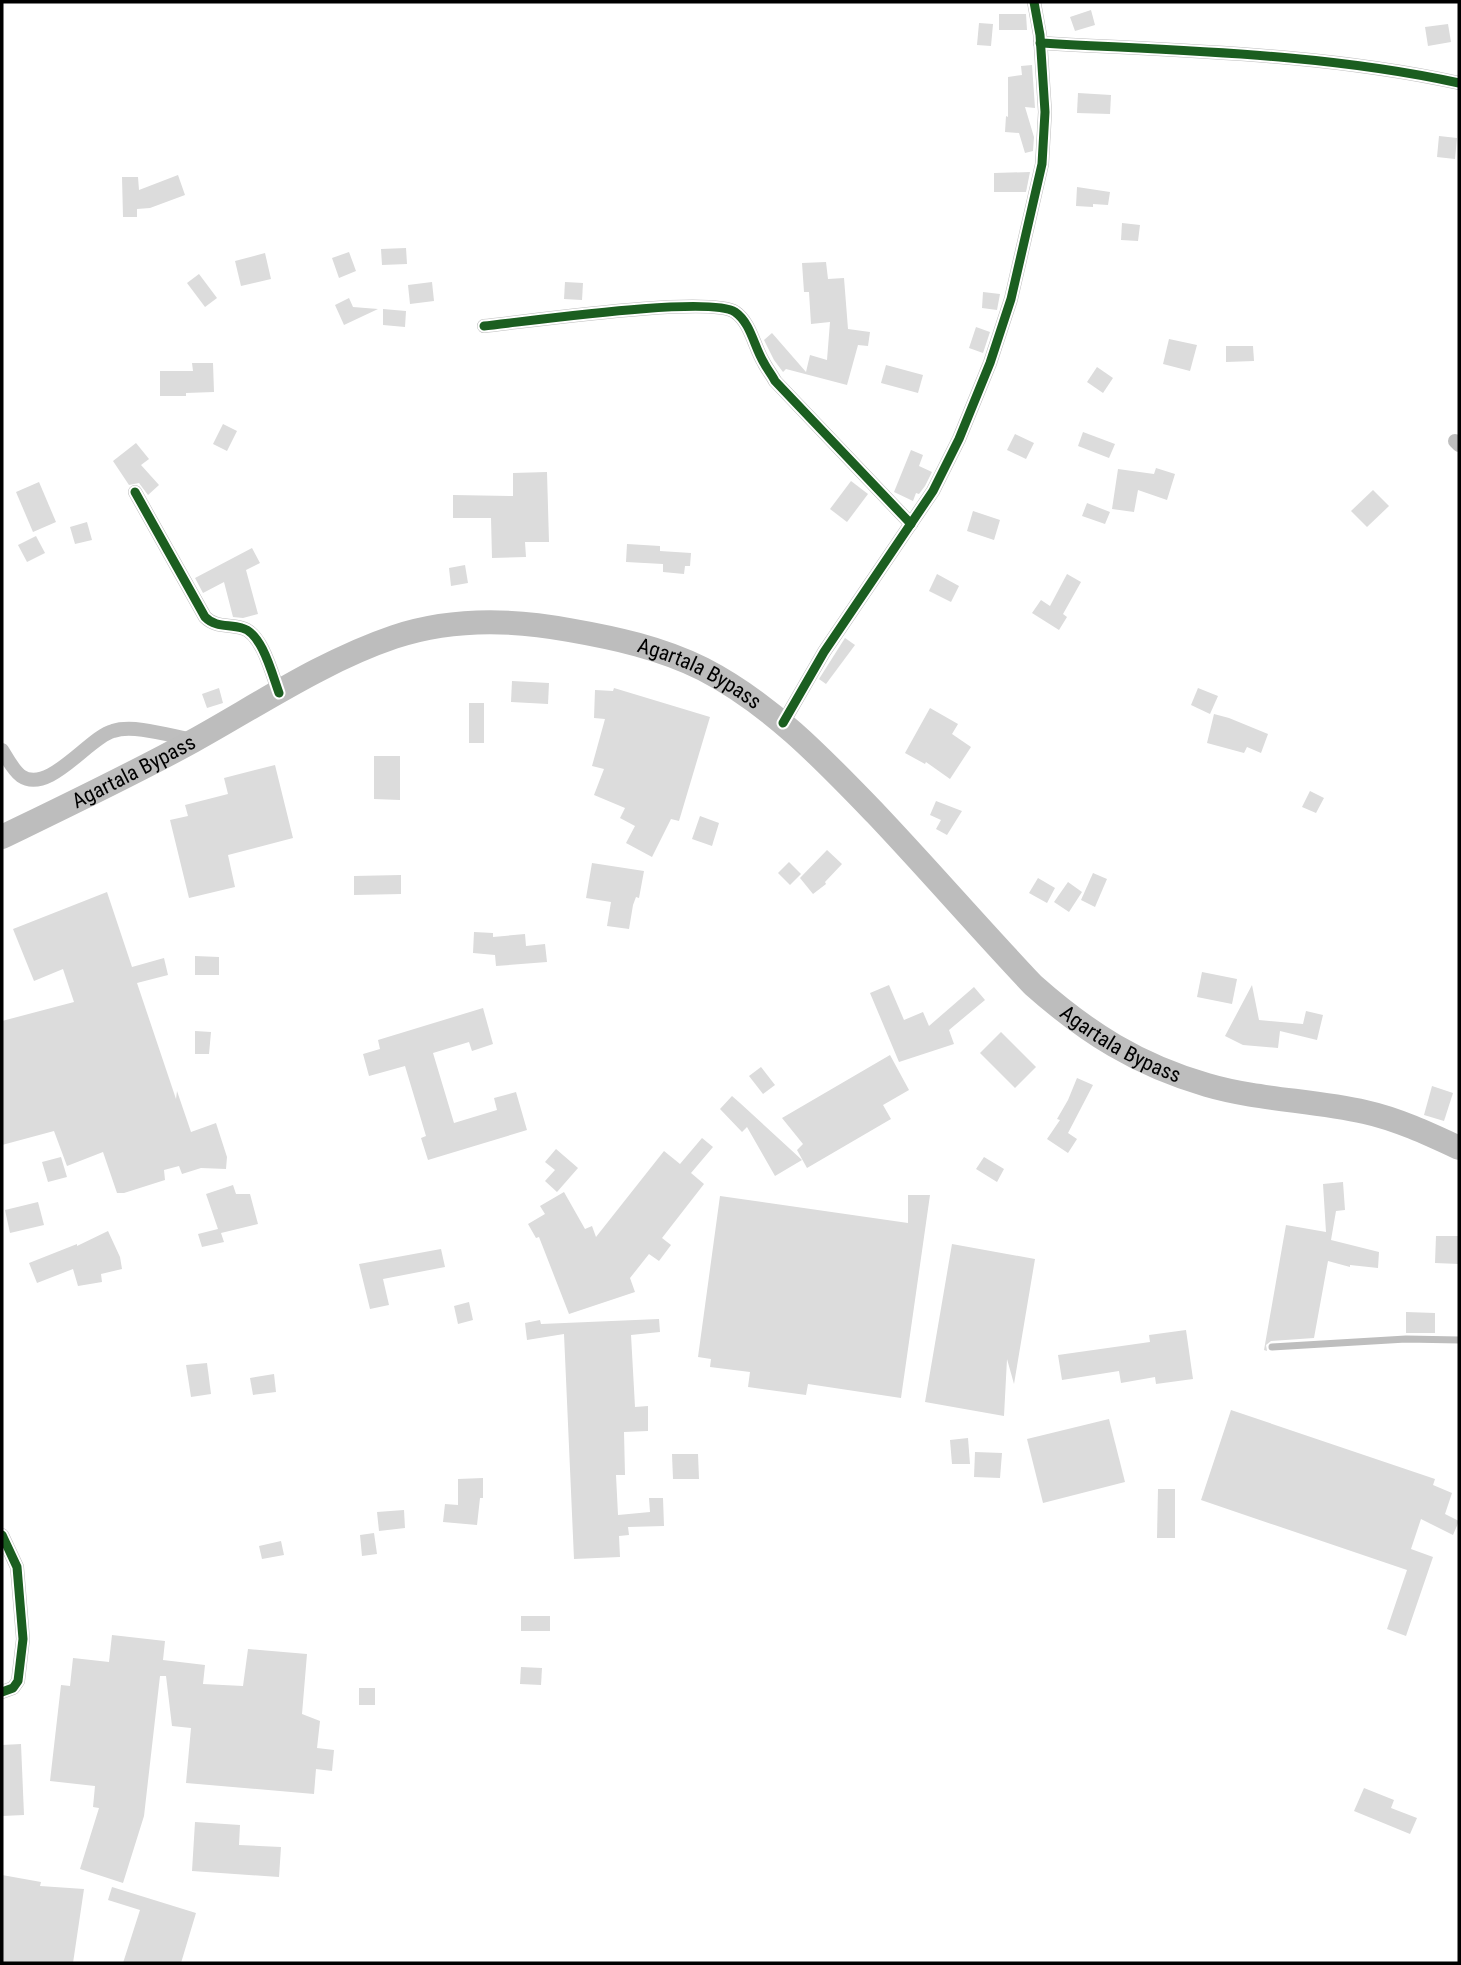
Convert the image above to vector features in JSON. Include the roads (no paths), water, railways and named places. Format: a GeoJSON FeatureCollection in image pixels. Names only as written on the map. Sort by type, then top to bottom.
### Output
{"type":"FeatureCollection","features":[{"type":"Feature","properties":{"kind":"highway","name":"Agartala Bypass"},"geometry":{"type":"LineString","coordinates":[[2,837],[194,740],[320,670],[392,638],[427,627],[468,622],[550,626],[590,634],[663,652],[704,670],[742,692],[783,723],[849,786],[1033,985],[1096,1035],[1134,1058],[1209,1086],[1367,1112],[1459,1148]]}},
{"type":"Feature","properties":{"kind":"street"},"geometry":{"type":"LineString","coordinates":[[783,723],[824,652],[933,491],[959,439],[990,363],[1012,299],[1042,163],[1045,112],[1034,2]]}},
{"type":"Feature","properties":{"kind":"street"},"geometry":{"type":"LineString","coordinates":[[1040,43],[1311,59],[1389,69],[1459,83]]}},
{"type":"Feature","properties":{"kind":"street"},"geometry":{"type":"LineString","coordinates":[[484,327],[634,310],[723,307],[736,313],[747,327],[775,381],[911,524]]}},
{"type":"Feature","properties":{"kind":"street"},"geometry":{"type":"LineString","coordinates":[[135,492],[205,617],[211,623],[244,628],[253,633],[279,693]]}},
{"type":"Feature","properties":{"kind":"street"},"geometry":{"type":"LineString","coordinates":[[2,750],[16,772],[23,778],[32,780],[40,779],[76,759],[100,737],[112,731],[137,730],[194,740]]}},
{"type":"Feature","properties":{"kind":"street"},"geometry":{"type":"LineString","coordinates":[[2,1535],[17,1567],[23,1639],[18,1681],[13,1688],[2,1692]]}},
{"type":"Feature","properties":{"kind":"lane"},"geometry":{"type":"LineString","coordinates":[[1272,1347],[1406,1339],[1459,1340]]}}]}
